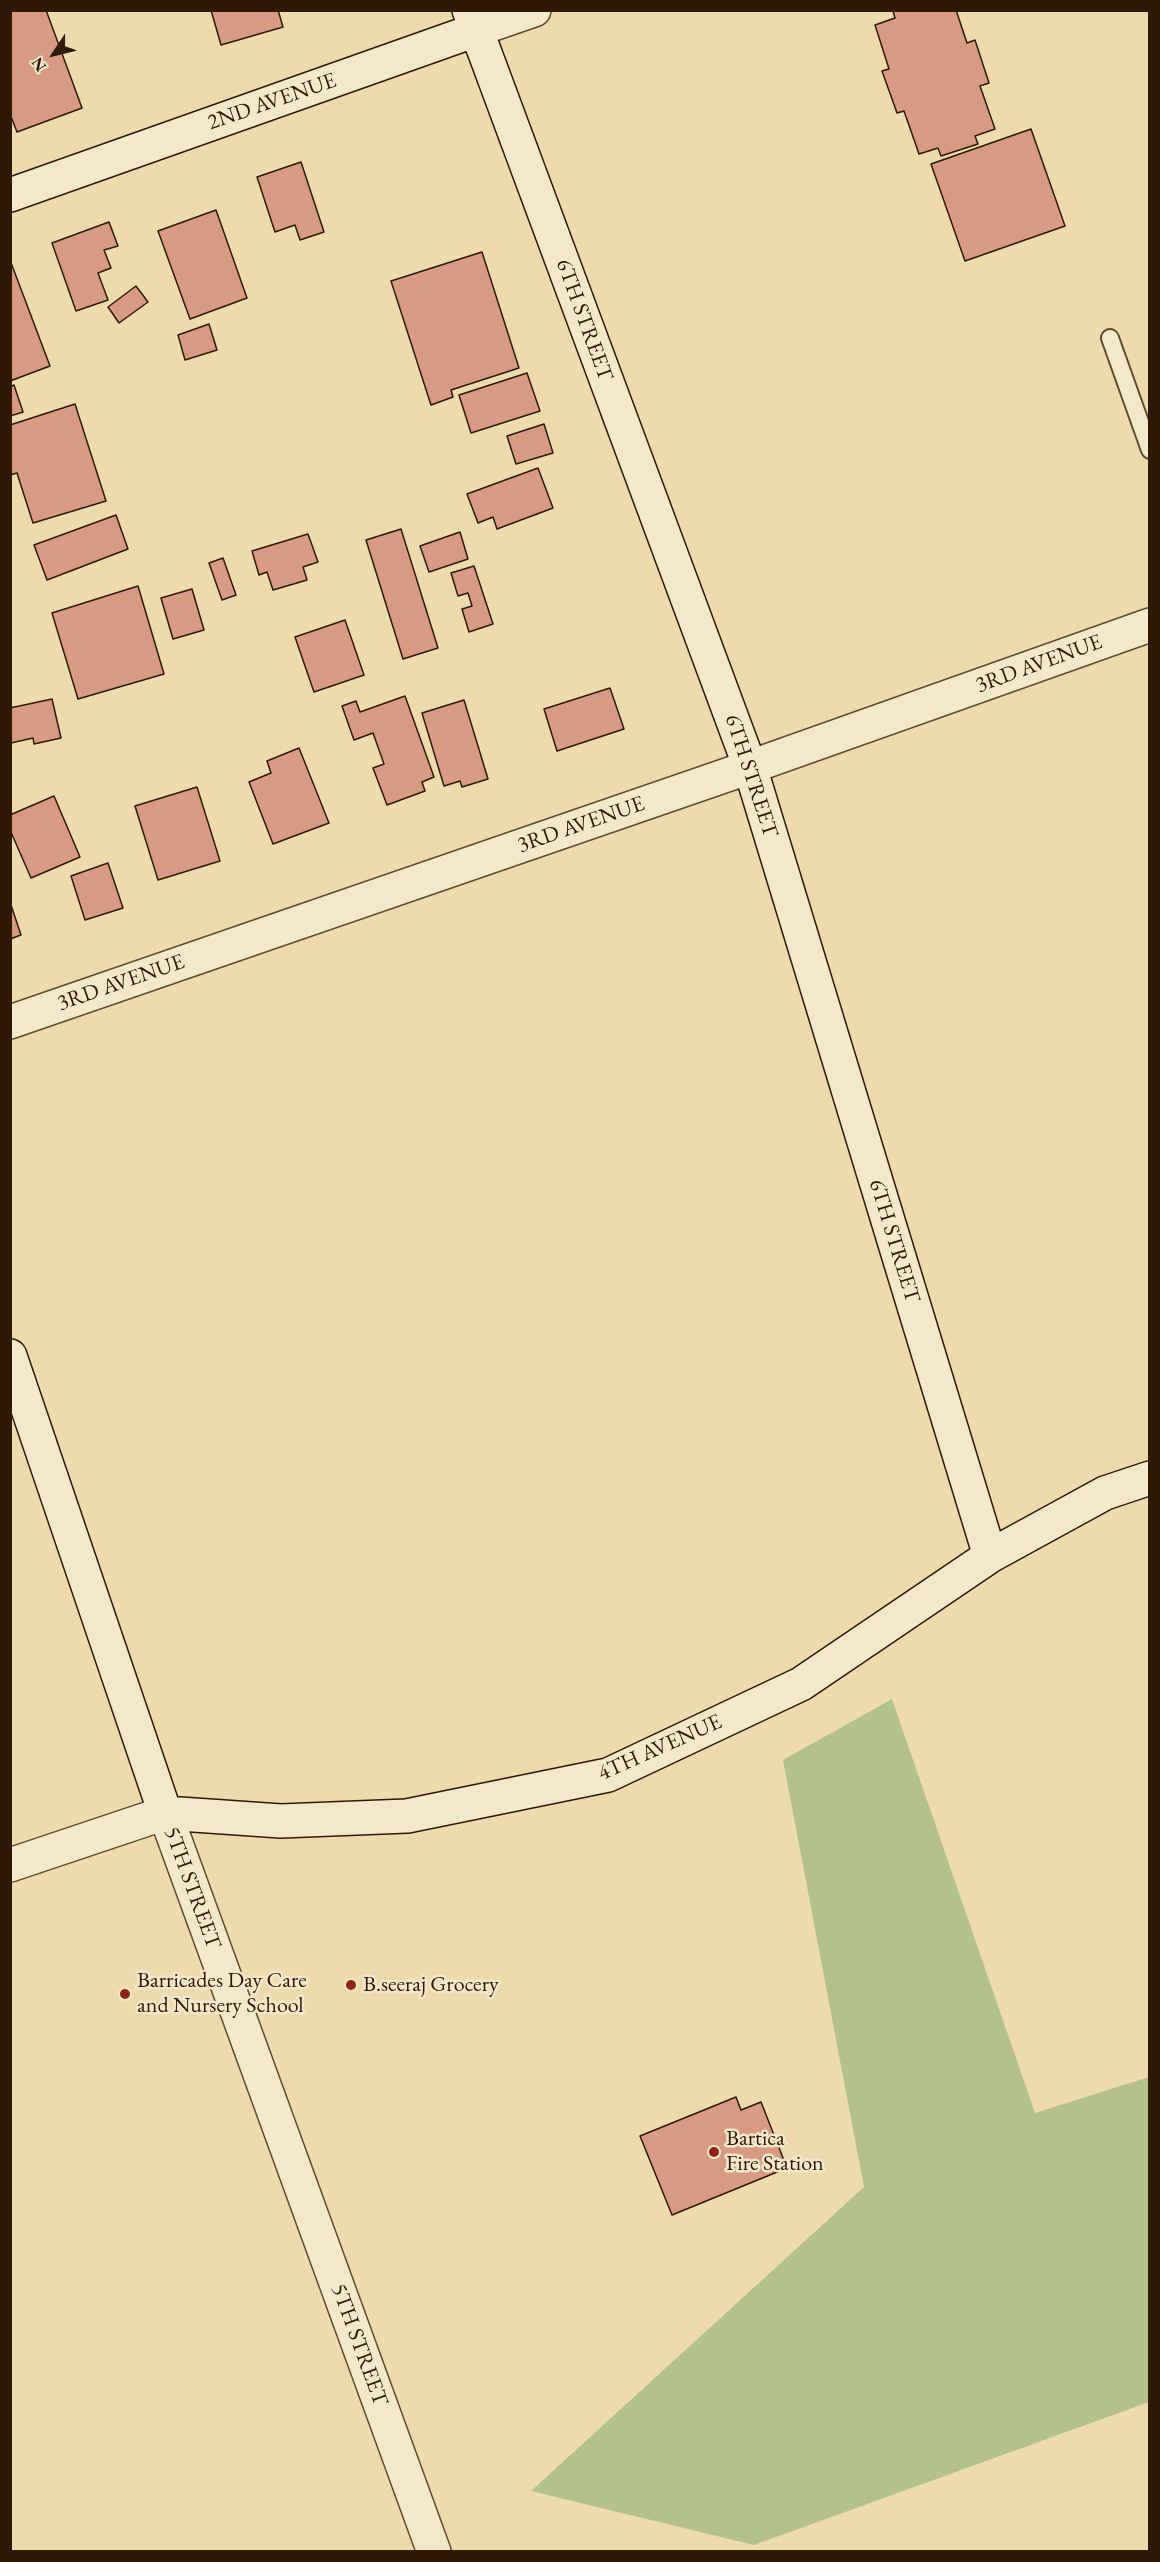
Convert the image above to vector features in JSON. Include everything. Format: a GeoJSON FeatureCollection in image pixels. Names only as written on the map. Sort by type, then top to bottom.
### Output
{"type":"FeatureCollection","features":[{"type":"Feature","properties":{"kind":"main road","name":"2ND AVENUE"},"geometry":{"type":"LineString","coordinates":[[10,195],[472,20],[534,10]]}},
{"type":"Feature","properties":{"kind":"main road","name":"6TH STREET"},"geometry":{"type":"LineString","coordinates":[[472,20],[750,766],[990,1556]]}},
{"type":"Feature","properties":{"kind":"main road","name":"3RD AVENUE"},"geometry":{"type":"LineString","coordinates":[[10,1022],[750,766],[1149,625]]}},
{"type":"Feature","properties":{"kind":"main road","name":"5TH STREET"},"geometry":{"type":"LineString","coordinates":[[10,1356],[165,1813],[434,2552]]}},
{"type":"Feature","properties":{"kind":"main road","name":"4TH AVENUE"},"geometry":{"type":"LineString","coordinates":[[10,1865],[165,1813],[280,1821],[407,1816],[608,1775],[801,1684],[990,1556],[1105,1493],[1149,1478]]}},
{"type":"Feature","properties":{"kind":"lane"},"geometry":{"type":"LineString","coordinates":[[1110,338],[1149,450]]}},
{"type":"Feature","properties":{"kind":"green space"},"geometry":{"type":"Polygon","coordinates":[[[892,1699],[1035,2113],[1149,2077],[1149,2402],[754,2545],[531,2491],[864,2187],[783,1760],[892,1699]]]}},
{"type":"Feature","properties":{"kind":"building"},"geometry":{"type":"Polygon","coordinates":[[[10,10],[46,10],[82,108],[17,132],[10,114],[10,10]]]}},
{"type":"Feature","properties":{"kind":"building"},"geometry":{"type":"Polygon","coordinates":[[[211,10],[278,10],[283,27],[221,45],[211,10]]]}},
{"type":"Feature","properties":{"kind":"building"},"geometry":{"type":"Polygon","coordinates":[[[895,10],[956,10],[967,43],[975,40],[989,83],[980,86],[995,129],[975,136],[978,144],[941,156],[938,148],[919,154],[904,111],[897,113],[882,71],[889,69],[875,25],[895,18],[893,11],[895,10]]]}},
{"type":"Feature","properties":{"kind":"building"},"geometry":{"type":"Polygon","coordinates":[[[1031,129],[1065,226],[965,261],[931,164],[1031,129]]]}},
{"type":"Feature","properties":{"kind":"building"},"geometry":{"type":"Polygon","coordinates":[[[301,162],[324,232],[300,240],[295,225],[275,232],[257,177],[301,162]]]}},
{"type":"Feature","properties":{"kind":"building"},"geometry":{"type":"Polygon","coordinates":[[[216,210],[247,298],[190,319],[158,231],[216,210]]]}},
{"type":"Feature","properties":{"kind":"building"},"geometry":{"type":"Polygon","coordinates":[[[109,222],[118,246],[104,250],[111,268],[98,273],[108,300],[76,311],[52,243],[109,222]]]}},
{"type":"Feature","properties":{"kind":"building"},"geometry":{"type":"Polygon","coordinates":[[[482,252],[519,368],[451,390],[453,397],[431,405],[391,281],[482,252]]]}},
{"type":"Feature","properties":{"kind":"building"},"geometry":{"type":"Polygon","coordinates":[[[10,260],[50,366],[10,381],[10,260]]]}},
{"type":"Feature","properties":{"kind":"building"},"geometry":{"type":"Polygon","coordinates":[[[136,286],[148,302],[119,323],[108,307],[136,286]]]}},
{"type":"Feature","properties":{"kind":"building"},"geometry":{"type":"Polygon","coordinates":[[[209,324],[217,350],[185,360],[178,335],[209,324]]]}},
{"type":"Feature","properties":{"kind":"building"},"geometry":{"type":"Polygon","coordinates":[[[527,373],[540,411],[471,433],[459,395],[527,373]]]}},
{"type":"Feature","properties":{"kind":"building"},"geometry":{"type":"Polygon","coordinates":[[[14,385],[23,412],[10,416],[10,387],[14,385]]]}},
{"type":"Feature","properties":{"kind":"building"},"geometry":{"type":"Polygon","coordinates":[[[75,404],[106,501],[33,523],[17,473],[10,475],[10,425],[75,404]]]}},
{"type":"Feature","properties":{"kind":"building"},"geometry":{"type":"Polygon","coordinates":[[[544,424],[553,453],[516,464],[507,436],[544,424]]]}},
{"type":"Feature","properties":{"kind":"building"},"geometry":{"type":"Polygon","coordinates":[[[538,468],[553,508],[497,529],[493,517],[478,523],[467,494],[538,468]]]}},
{"type":"Feature","properties":{"kind":"building"},"geometry":{"type":"Polygon","coordinates":[[[116,515],[128,549],[47,580],[34,545],[116,515]]]}},
{"type":"Feature","properties":{"kind":"building"},"geometry":{"type":"Polygon","coordinates":[[[401,529],[438,648],[403,659],[366,540],[401,529]]]}},
{"type":"Feature","properties":{"kind":"building"},"geometry":{"type":"Polygon","coordinates":[[[460,532],[468,559],[429,572],[420,546],[460,532]]]}},
{"type":"Feature","properties":{"kind":"building"},"geometry":{"type":"Polygon","coordinates":[[[308,534],[318,562],[303,567],[307,580],[273,590],[267,572],[259,575],[252,551],[308,534]]]}},
{"type":"Feature","properties":{"kind":"building"},"geometry":{"type":"Polygon","coordinates":[[[223,558],[236,595],[222,600],[209,563],[223,558]]]}},
{"type":"Feature","properties":{"kind":"building"},"geometry":{"type":"Polygon","coordinates":[[[474,566],[493,624],[469,632],[462,609],[472,606],[468,593],[458,596],[451,573],[474,566]]]}},
{"type":"Feature","properties":{"kind":"building"},"geometry":{"type":"Polygon","coordinates":[[[138,586],[164,674],[78,699],[52,613],[138,586]]]}},
{"type":"Feature","properties":{"kind":"building"},"geometry":{"type":"Polygon","coordinates":[[[192,589],[204,630],[173,639],[161,598],[192,589]]]}},
{"type":"Feature","properties":{"kind":"building"},"geometry":{"type":"Polygon","coordinates":[[[345,620],[364,675],[314,692],[295,637],[345,620]]]}},
{"type":"Feature","properties":{"kind":"building"},"geometry":{"type":"Polygon","coordinates":[[[610,688],[624,729],[557,751],[544,709],[610,688]]]}},
{"type":"Feature","properties":{"kind":"building"},"geometry":{"type":"Polygon","coordinates":[[[405,696],[434,777],[422,782],[425,791],[387,805],[373,768],[384,764],[373,733],[354,740],[342,706],[356,701],[360,712],[405,696]]]}},
{"type":"Feature","properties":{"kind":"building"},"geometry":{"type":"Polygon","coordinates":[[[52,699],[61,738],[34,744],[33,738],[11,743],[10,708],[52,699]]]}},
{"type":"Feature","properties":{"kind":"building"},"geometry":{"type":"Polygon","coordinates":[[[464,700],[488,779],[462,787],[460,781],[444,786],[422,713],[464,700]]]}},
{"type":"Feature","properties":{"kind":"building"},"geometry":{"type":"Polygon","coordinates":[[[299,748],[329,823],[273,844],[249,782],[271,773],[267,761],[299,748]]]}},
{"type":"Feature","properties":{"kind":"building"},"geometry":{"type":"Polygon","coordinates":[[[197,787],[220,861],[158,880],[135,806],[197,787]]]}},
{"type":"Feature","properties":{"kind":"building"},"geometry":{"type":"Polygon","coordinates":[[[54,796],[80,857],[31,878],[10,830],[10,815],[54,796]]]}},
{"type":"Feature","properties":{"kind":"building"},"geometry":{"type":"Polygon","coordinates":[[[108,863],[123,908],[85,920],[71,876],[108,863]]]}},
{"type":"Feature","properties":{"kind":"building"},"geometry":{"type":"Polygon","coordinates":[[[10,902],[21,935],[10,939],[10,902]]]}},
{"type":"Feature","properties":{"kind":"building","name":"Bartica Fire Station"},"geometry":{"type":"Polygon","coordinates":[[[736,2097],[741,2110],[761,2102],[787,2168],[672,2215],[640,2136],[736,2097]]]}},
{"type":"Feature","properties":{"kind":"place","name":"B.seeraj Grocery"},"geometry":{"type":"Point","coordinates":[351,1985]}},
{"type":"Feature","properties":{"kind":"place","name":"Barricades Day Care and Nursery School"},"geometry":{"type":"Point","coordinates":[125,1994]}},
{"type":"Feature","properties":{"kind":"place","name":"Bartica Fire Station"},"geometry":{"type":"Point","coordinates":[714,2152]}}]}
